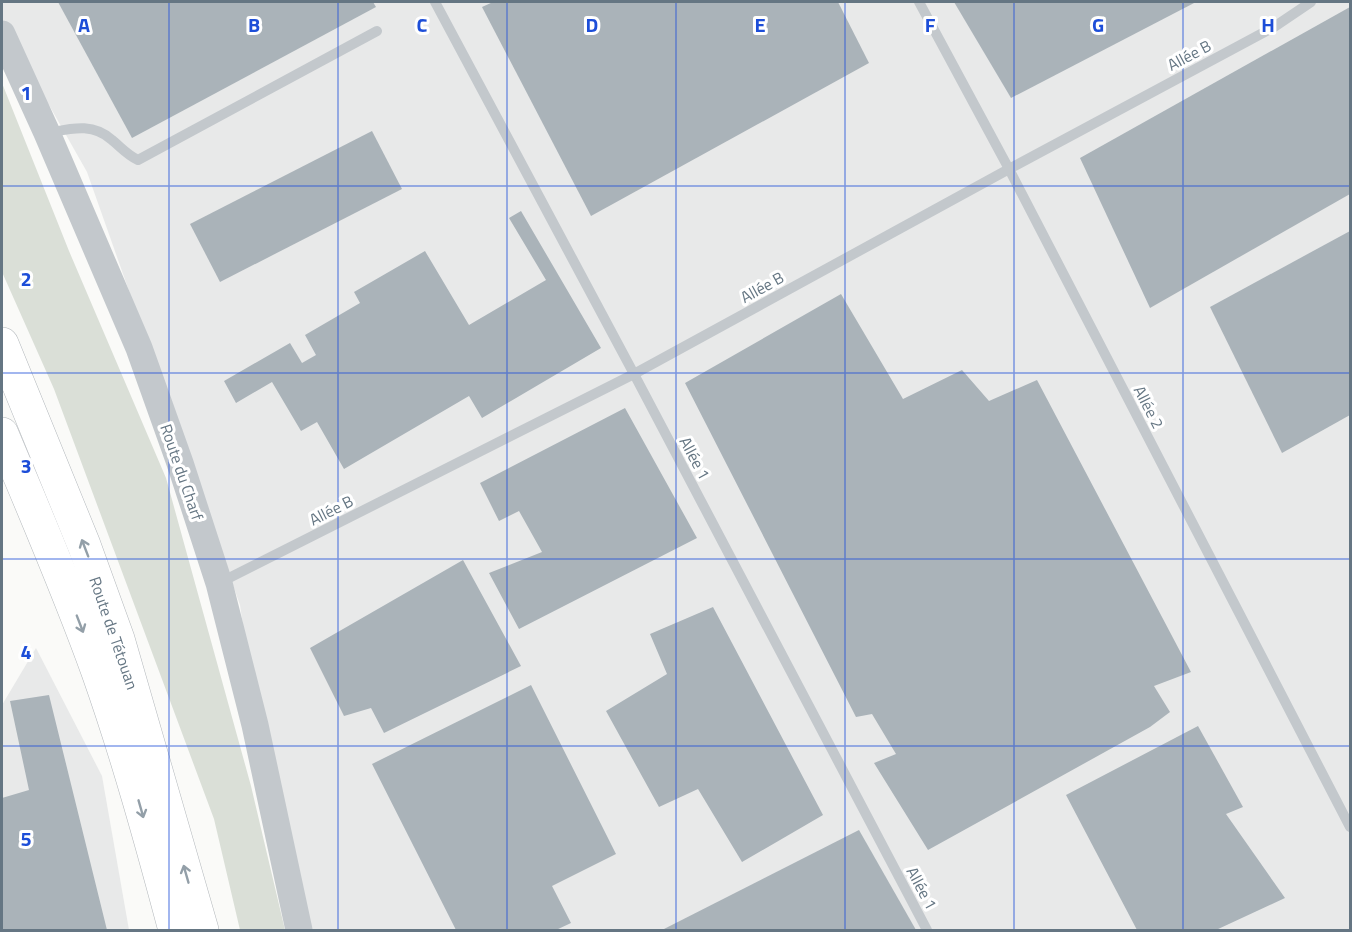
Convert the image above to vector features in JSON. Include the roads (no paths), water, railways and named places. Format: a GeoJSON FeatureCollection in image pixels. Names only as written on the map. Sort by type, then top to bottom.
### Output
{"type":"FeatureCollection","features":[{"type":"Feature","properties":{"kind":"highway","name":"Route de Tétouan"},"geometry":{"type":"LineString","coordinates":[[2,344],[84,545],[118,639],[202,930]]}},
{"type":"Feature","properties":{"kind":"highway","name":"Route de Tétouan"},"geometry":{"type":"LineString","coordinates":[[2,434],[57,563],[98,672],[132,776],[175,930]]}},
{"type":"Feature","properties":{"kind":"street","name":"Route du Charf"},"geometry":{"type":"LineString","coordinates":[[2,34],[139,348],[180,463],[219,583],[255,725],[299,930]]}},
{"type":"Feature","properties":{"kind":"lane","name":"Allée 1"},"geometry":{"type":"LineString","coordinates":[[435,2],[927,930]]}},
{"type":"Feature","properties":{"kind":"lane","name":"Allée 2"},"geometry":{"type":"LineString","coordinates":[[919,2],[1009,169],[1350,827]]}},
{"type":"Feature","properties":{"kind":"lane","name":"Allée B"},"geometry":{"type":"LineString","coordinates":[[219,583],[634,374],[1274,27],[1311,2]]}},
{"type":"Feature","properties":{"kind":"lane"},"geometry":{"type":"LineString","coordinates":[[47,133],[82,127],[94,129],[111,138],[123,152],[138,160],[377,31]]}}]}
